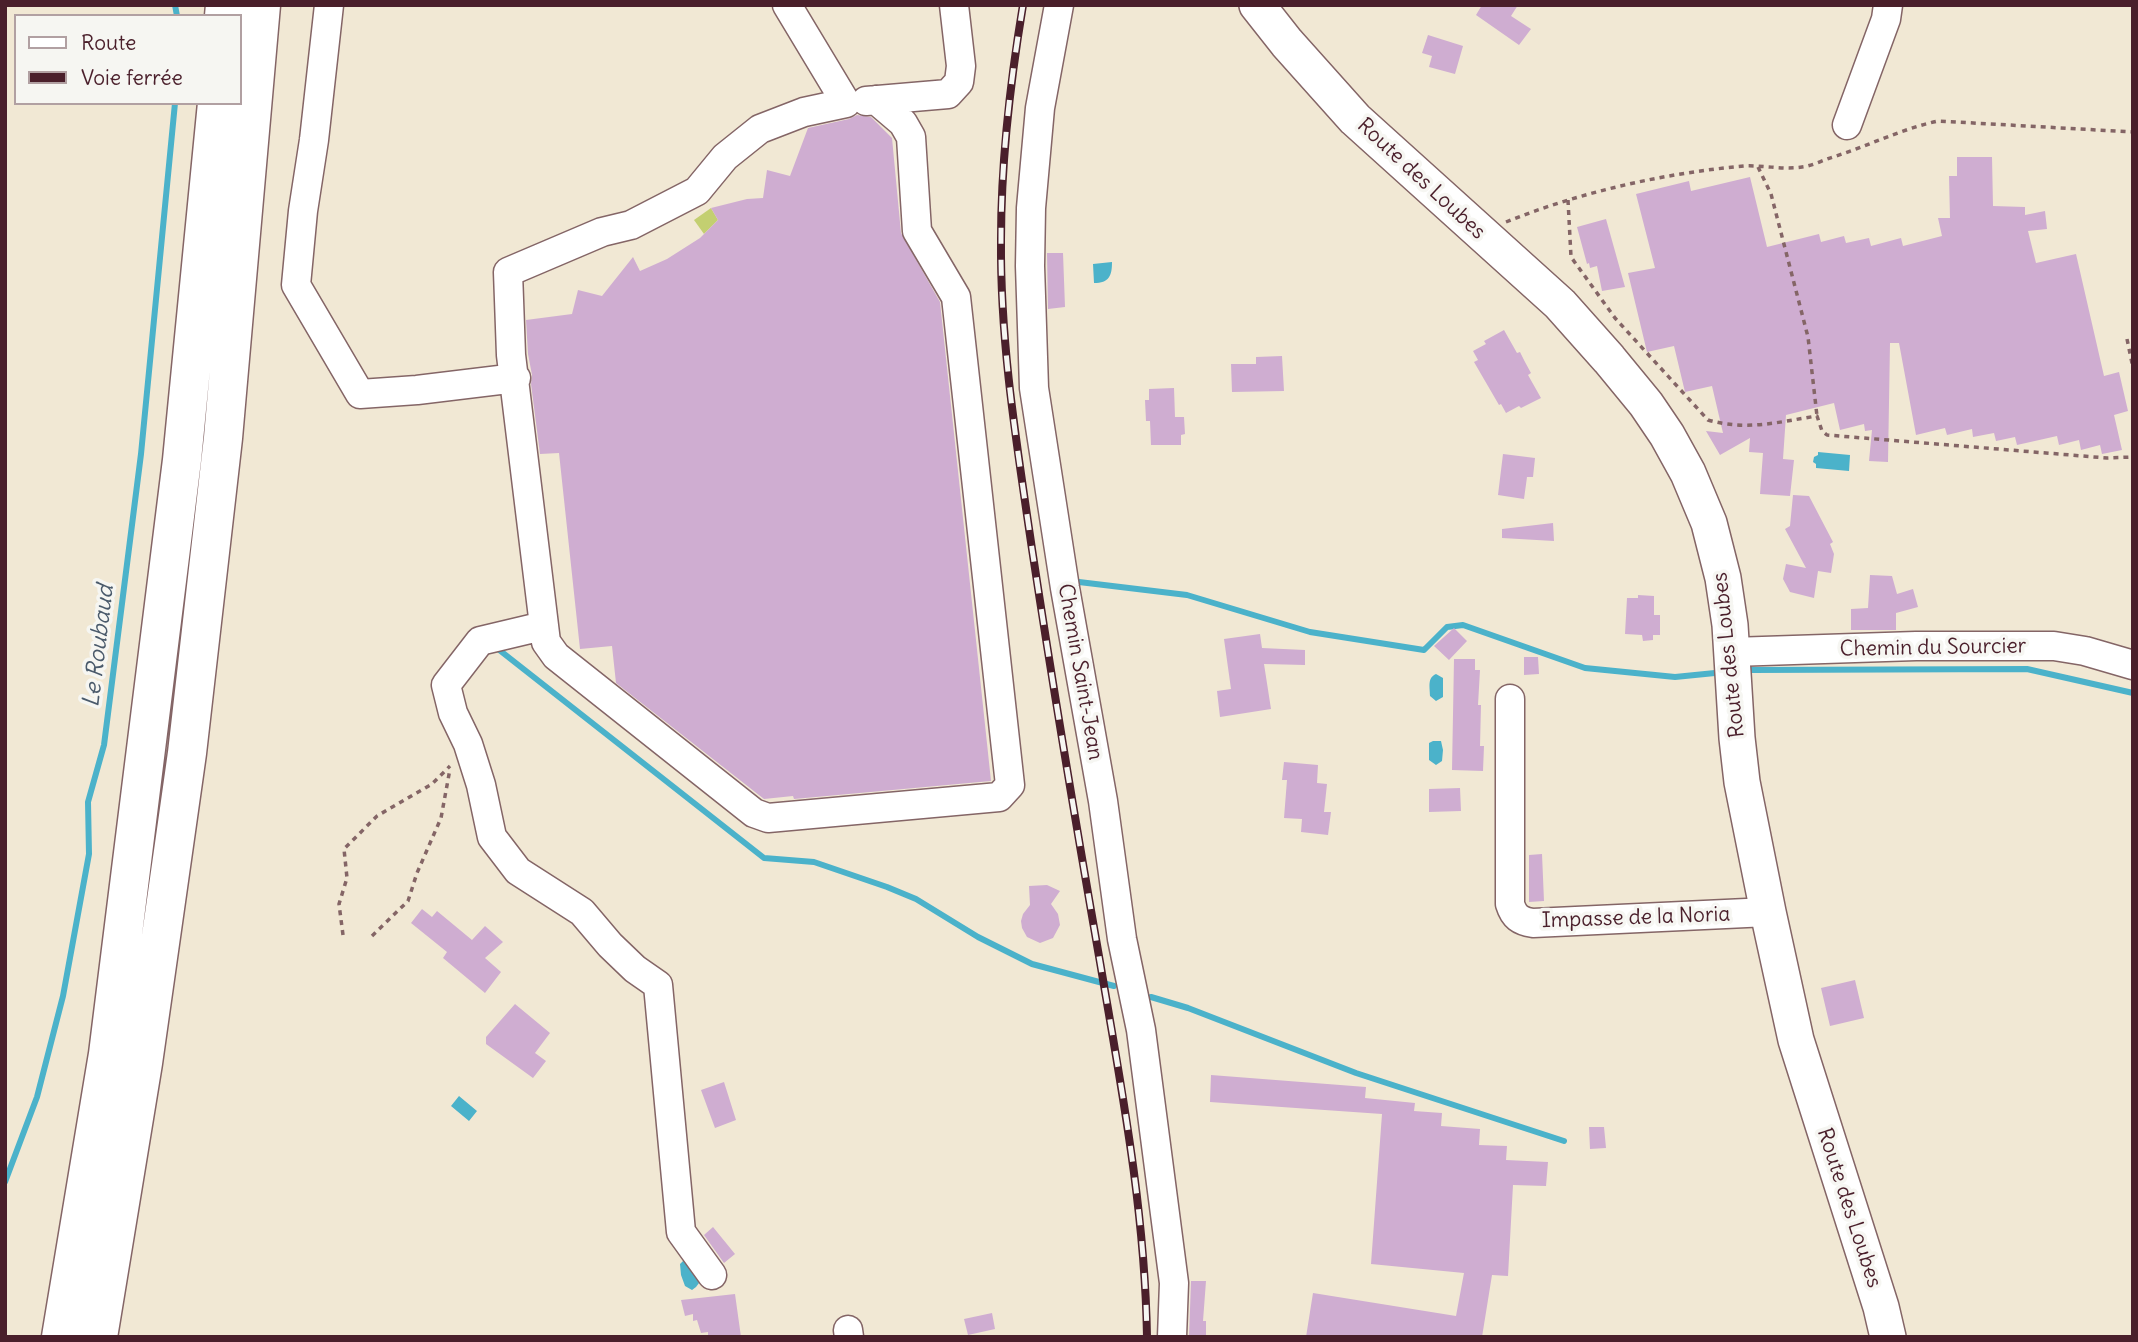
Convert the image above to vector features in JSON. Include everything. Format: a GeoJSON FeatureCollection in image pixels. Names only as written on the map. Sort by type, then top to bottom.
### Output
{"type":"FeatureCollection","features":[{"type":"Feature","properties":{"kind":"highway"},"geometry":{"type":"LineString","coordinates":[[98,1337],[143,1063],[187,753],[223,438],[262,5]]}},
{"type":"Feature","properties":{"kind":"highway"},"geometry":{"type":"LineString","coordinates":[[61,1337],[112,1026],[183,460],[217,105]]}},
{"type":"Feature","properties":{"kind":"main road","name":"Route des Loubes"},"geometry":{"type":"LineString","coordinates":[[1257,5],[1355,119],[1559,304],[1646,404],[1688,473],[1709,523],[1723,578],[1730,625],[1742,782],[1796,1040],[1881,1307],[1888,1337]]}},
{"type":"Feature","properties":{"kind":"street"},"geometry":{"type":"LineString","coordinates":[[329,5],[296,285],[360,394],[516,378]]}},
{"type":"Feature","properties":{"kind":"street"},"geometry":{"type":"LineString","coordinates":[[787,5],[846,103]]}},
{"type":"Feature","properties":{"kind":"street"},"geometry":{"type":"LineString","coordinates":[[876,100],[903,122],[911,137],[917,231],[956,297],[1010,785],[999,797],[768,818],[754,813],[556,656],[546,642],[516,378],[511,355],[508,272],[602,232],[631,225],[696,191],[725,157],[760,129],[804,112],[846,103],[876,100],[948,94],[959,82],[961,66],[954,5]]}},
{"type":"Feature","properties":{"kind":"street","name":"Chemin Saint-Jean"},"geometry":{"type":"LineString","coordinates":[[1059,5],[1040,108],[1031,208],[1034,388],[1122,939],[1141,1030],[1174,1283],[1172,1337]]}},
{"type":"Feature","properties":{"kind":"street"},"geometry":{"type":"LineString","coordinates":[[1847,125],[1886,19],[1888,5]]}},
{"type":"Feature","properties":{"kind":"street"},"geometry":{"type":"LineString","coordinates":[[543,626],[480,641],[446,685],[453,713],[468,744],[481,785],[492,837],[518,871],[582,912],[610,945],[635,969],[658,985],[681,1232],[712,1275]]}},
{"type":"Feature","properties":{"kind":"street","name":"Chemin du Sourcier"},"geometry":{"type":"LineString","coordinates":[[1732,652],[1916,646],[2054,646],[2133,664]]}},
{"type":"Feature","properties":{"kind":"street","name":"Impasse de la Noria"},"geometry":{"type":"LineString","coordinates":[[1510,699],[1510,904],[1518,918],[1533,923],[1768,912]]}},
{"type":"Feature","properties":{"kind":"path"},"geometry":{"type":"LineString","coordinates":[[1478,233],[1544,207],[1627,185],[1696,172],[1757,166],[1803,167],[1913,127],[1938,121],[2133,132]]}},
{"type":"Feature","properties":{"kind":"path"},"geometry":{"type":"LineString","coordinates":[[1757,166],[1771,194],[1808,337],[1817,416],[1822,431],[1827,435],[2107,458],[2133,457]]}},
{"type":"Feature","properties":{"kind":"path"},"geometry":{"type":"LineString","coordinates":[[1568,200],[1571,257],[1615,318],[1707,420],[1728,426],[1758,426],[1817,416]]}},
{"type":"Feature","properties":{"kind":"path"},"geometry":{"type":"LineString","coordinates":[[2127,339],[2133,368]]}},
{"type":"Feature","properties":{"kind":"path"},"geometry":{"type":"LineString","coordinates":[[342,935],[339,904],[347,878],[344,849],[377,816],[432,784],[451,765],[442,818],[417,873],[408,901],[372,936]]}},
{"type":"Feature","properties":{"kind":"green space"},"geometry":{"type":"Polygon","coordinates":[[[711,208],[718,220],[704,234],[694,220],[711,208]]]}},
{"type":"Feature","properties":{"kind":"water"},"geometry":{"type":"Polygon","coordinates":[[[1112,262],[1109,278],[1094,283],[1093,264],[1112,262]]]}},
{"type":"Feature","properties":{"kind":"water"},"geometry":{"type":"Polygon","coordinates":[[[1818,452],[1850,455],[1849,471],[1816,468],[1813,462],[1818,452]]]}},
{"type":"Feature","properties":{"kind":"water"},"geometry":{"type":"Polygon","coordinates":[[[1436,674],[1443,678],[1443,697],[1436,701],[1430,696],[1430,680],[1436,674]]]}},
{"type":"Feature","properties":{"kind":"water"},"geometry":{"type":"Polygon","coordinates":[[[1441,741],[1443,750],[1442,761],[1436,765],[1429,760],[1429,743],[1441,741]]]}},
{"type":"Feature","properties":{"kind":"water"},"geometry":{"type":"Polygon","coordinates":[[[459,1096],[477,1111],[469,1121],[451,1106],[459,1096]]]}},
{"type":"Feature","properties":{"kind":"water"},"geometry":{"type":"Polygon","coordinates":[[[685,1259],[692,1264],[699,1283],[692,1290],[685,1286],[681,1275],[680,1264],[685,1259]]]}},
{"type":"Feature","properties":{"kind":"building"},"geometry":{"type":"Polygon","coordinates":[[[1482,5],[1518,5],[1511,16],[1531,29],[1519,45],[1476,15],[1482,5]]]}},
{"type":"Feature","properties":{"kind":"building"},"geometry":{"type":"Polygon","coordinates":[[[1428,35],[1463,46],[1455,74],[1429,67],[1432,56],[1422,53],[1428,35]]]}},
{"type":"Feature","properties":{"kind":"building"},"geometry":{"type":"Polygon","coordinates":[[[857,115],[871,117],[892,138],[901,233],[940,302],[991,781],[794,799],[793,796],[764,799],[616,683],[612,646],[580,649],[559,453],[540,454],[526,320],[572,314],[578,290],[602,296],[633,257],[640,271],[667,259],[700,238],[718,220],[711,208],[763,198],[767,170],[790,176],[808,128],[857,115]]]}},
{"type":"Feature","properties":{"kind":"building"},"geometry":{"type":"Polygon","coordinates":[[[1957,157],[1992,157],[1993,206],[2025,207],[2025,215],[2045,211],[2047,229],[2028,231],[2036,263],[2076,254],[2104,376],[2119,372],[2128,411],[2114,415],[2122,450],[2102,454],[2100,445],[2081,450],[2079,440],[2059,445],[2057,436],[2017,445],[2015,437],[1996,441],[1994,433],[1973,437],[1972,429],[1947,435],[1945,428],[1916,435],[1899,343],[1890,343],[1888,462],[1869,461],[1872,430],[1865,431],[1864,424],[1840,430],[1834,403],[1786,415],[1783,459],[1794,460],[1790,496],[1760,494],[1763,453],[1749,452],[1750,438],[1720,455],[1706,431],[1723,433],[1712,386],[1685,392],[1674,346],[1647,352],[1628,273],[1655,268],[1636,194],[1689,181],[1691,191],[1750,177],[1767,247],[1819,234],[1821,242],[1844,236],[1846,243],[1869,238],[1871,246],[1901,238],[1903,246],[1942,236],[1938,218],[1950,218],[1949,176],[1957,176],[1957,157]]]}},
{"type":"Feature","properties":{"kind":"building"},"geometry":{"type":"Polygon","coordinates":[[[1606,219],[1625,287],[1602,291],[1597,266],[1590,268],[1589,263],[1587,264],[1577,227],[1606,219]]]}},
{"type":"Feature","properties":{"kind":"building"},"geometry":{"type":"Polygon","coordinates":[[[1047,253],[1063,253],[1065,307],[1048,309],[1047,253]]]}},
{"type":"Feature","properties":{"kind":"building"},"geometry":{"type":"Polygon","coordinates":[[[1504,330],[1517,353],[1520,352],[1531,373],[1528,375],[1541,398],[1506,413],[1474,362],[1478,360],[1473,351],[1486,344],[1484,341],[1504,330]]]}},
{"type":"Feature","properties":{"kind":"building"},"geometry":{"type":"Polygon","coordinates":[[[1282,356],[1284,391],[1232,392],[1231,364],[1256,364],[1256,357],[1282,356]]]}},
{"type":"Feature","properties":{"kind":"building"},"geometry":{"type":"Polygon","coordinates":[[[1174,388],[1175,417],[1184,417],[1185,434],[1181,435],[1181,445],[1151,445],[1150,421],[1146,421],[1145,400],[1149,400],[1149,389],[1174,388]]]}},
{"type":"Feature","properties":{"kind":"building"},"geometry":{"type":"Polygon","coordinates":[[[1503,454],[1535,458],[1533,477],[1527,477],[1524,499],[1498,495],[1503,454]]]}},
{"type":"Feature","properties":{"kind":"building"},"geometry":{"type":"Polygon","coordinates":[[[1793,495],[1809,496],[1833,542],[1830,544],[1834,554],[1831,573],[1818,571],[1814,598],[1790,592],[1783,579],[1786,564],[1806,568],[1785,529],[1790,526],[1793,495]]]}},
{"type":"Feature","properties":{"kind":"building"},"geometry":{"type":"Polygon","coordinates":[[[1553,523],[1554,541],[1502,538],[1502,529],[1553,523]]]}},
{"type":"Feature","properties":{"kind":"building"},"geometry":{"type":"Polygon","coordinates":[[[1870,575],[1892,576],[1897,594],[1913,589],[1918,607],[1896,613],[1896,630],[1851,630],[1851,609],[1868,608],[1870,575]]]}},
{"type":"Feature","properties":{"kind":"building"},"geometry":{"type":"Polygon","coordinates":[[[1638,595],[1654,596],[1654,615],[1660,615],[1660,635],[1653,635],[1653,640],[1643,641],[1642,635],[1625,634],[1627,598],[1638,598],[1638,595]]]}},
{"type":"Feature","properties":{"kind":"building"},"geometry":{"type":"Polygon","coordinates":[[[1454,628],[1467,641],[1449,660],[1434,646],[1454,628]]]}},
{"type":"Feature","properties":{"kind":"building"},"geometry":{"type":"Polygon","coordinates":[[[1260,634],[1262,648],[1305,650],[1305,665],[1264,664],[1271,709],[1220,717],[1217,691],[1231,689],[1224,639],[1260,634]]]}},
{"type":"Feature","properties":{"kind":"building"},"geometry":{"type":"Polygon","coordinates":[[[1524,657],[1538,657],[1539,674],[1524,675],[1524,657]]]}},
{"type":"Feature","properties":{"kind":"building"},"geometry":{"type":"Polygon","coordinates":[[[1454,659],[1475,659],[1475,670],[1480,670],[1478,705],[1481,705],[1480,746],[1484,746],[1483,771],[1452,770],[1454,659]]]}},
{"type":"Feature","properties":{"kind":"building"},"geometry":{"type":"Polygon","coordinates":[[[1284,762],[1318,765],[1317,783],[1327,784],[1324,812],[1331,812],[1328,835],[1301,832],[1302,819],[1284,818],[1287,780],[1282,780],[1284,762]]]}},
{"type":"Feature","properties":{"kind":"building"},"geometry":{"type":"Polygon","coordinates":[[[1460,788],[1461,811],[1429,812],[1429,789],[1460,788]]]}},
{"type":"Feature","properties":{"kind":"building"},"geometry":{"type":"Polygon","coordinates":[[[1542,854],[1544,901],[1529,902],[1529,855],[1542,854]]]}},
{"type":"Feature","properties":{"kind":"building"},"geometry":{"type":"Polygon","coordinates":[[[1047,885],[1060,891],[1051,904],[1058,914],[1060,925],[1053,938],[1040,943],[1027,937],[1021,921],[1030,905],[1029,886],[1047,885]]]}},
{"type":"Feature","properties":{"kind":"building"},"geometry":{"type":"Polygon","coordinates":[[[422,909],[432,917],[437,911],[472,940],[485,926],[503,942],[485,958],[501,972],[485,993],[443,958],[447,952],[411,923],[422,909]]]}},
{"type":"Feature","properties":{"kind":"building"},"geometry":{"type":"Polygon","coordinates":[[[1855,980],[1864,1018],[1830,1026],[1821,988],[1855,980]]]}},
{"type":"Feature","properties":{"kind":"building"},"geometry":{"type":"Polygon","coordinates":[[[515,1004],[550,1033],[535,1053],[546,1061],[533,1078],[486,1044],[486,1037],[515,1004]]]}},
{"type":"Feature","properties":{"kind":"building"},"geometry":{"type":"Polygon","coordinates":[[[1211,1075],[1366,1087],[1365,1098],[1415,1103],[1414,1111],[1442,1113],[1441,1126],[1480,1129],[1479,1145],[1507,1146],[1506,1160],[1548,1162],[1546,1186],[1513,1185],[1508,1276],[1492,1275],[1482,1337],[1306,1337],[1313,1293],[1456,1316],[1464,1273],[1371,1264],[1382,1114],[1210,1102],[1211,1075]]]}},
{"type":"Feature","properties":{"kind":"building"},"geometry":{"type":"Polygon","coordinates":[[[724,1082],[736,1120],[715,1128],[701,1090],[724,1082]]]}},
{"type":"Feature","properties":{"kind":"building"},"geometry":{"type":"Polygon","coordinates":[[[1589,1127],[1604,1127],[1606,1148],[1590,1149],[1589,1127]]]}},
{"type":"Feature","properties":{"kind":"building"},"geometry":{"type":"Polygon","coordinates":[[[713,1227],[735,1254],[724,1263],[704,1235],[713,1227]]]}},
{"type":"Feature","properties":{"kind":"building"},"geometry":{"type":"Polygon","coordinates":[[[1191,1281],[1206,1281],[1203,1321],[1206,1321],[1206,1337],[1189,1337],[1191,1281]]]}},
{"type":"Feature","properties":{"kind":"building"},"geometry":{"type":"Polygon","coordinates":[[[735,1294],[741,1337],[708,1337],[708,1332],[701,1333],[697,1320],[693,1321],[693,1314],[685,1316],[681,1300],[735,1294]]]}},
{"type":"Feature","properties":{"kind":"building"},"geometry":{"type":"Polygon","coordinates":[[[992,1313],[995,1329],[968,1335],[964,1319],[992,1313]]]}},
{"type":"Feature","properties":{"kind":"waterway","name":"Le Roubaud"},"geometry":{"type":"LineString","coordinates":[[175,5],[177,14]]}},
{"type":"Feature","properties":{"kind":"waterway","name":"Le Roubaud"},"geometry":{"type":"LineString","coordinates":[[5,1182],[37,1097],[63,996],[89,854],[88,802],[104,745],[141,454],[175,105]]}},
{"type":"Feature","properties":{"kind":"waterway"},"geometry":{"type":"LineString","coordinates":[[1079,582],[1187,595],[1310,632],[1424,650],[1447,627],[1463,625],[1585,668],[1675,677],[1715,673]]}},
{"type":"Feature","properties":{"kind":"waterway"},"geometry":{"type":"LineString","coordinates":[[498,649],[764,858],[814,862],[887,887],[916,899],[978,937],[1032,964],[1114,986]]}},
{"type":"Feature","properties":{"kind":"waterway"},"geometry":{"type":"LineString","coordinates":[[1751,670],[2027,669],[2133,693]]}},
{"type":"Feature","properties":{"kind":"waterway"},"geometry":{"type":"LineString","coordinates":[[1151,997],[1188,1008],[1356,1073],[1564,1141]]}},
{"type":"Feature","properties":{"kind":"railway"},"geometry":{"type":"LineString","coordinates":[[1023,5],[1010,93],[1003,181],[1001,279],[1006,356],[1040,601],[1131,1148],[1142,1242],[1147,1337]]}}]}
